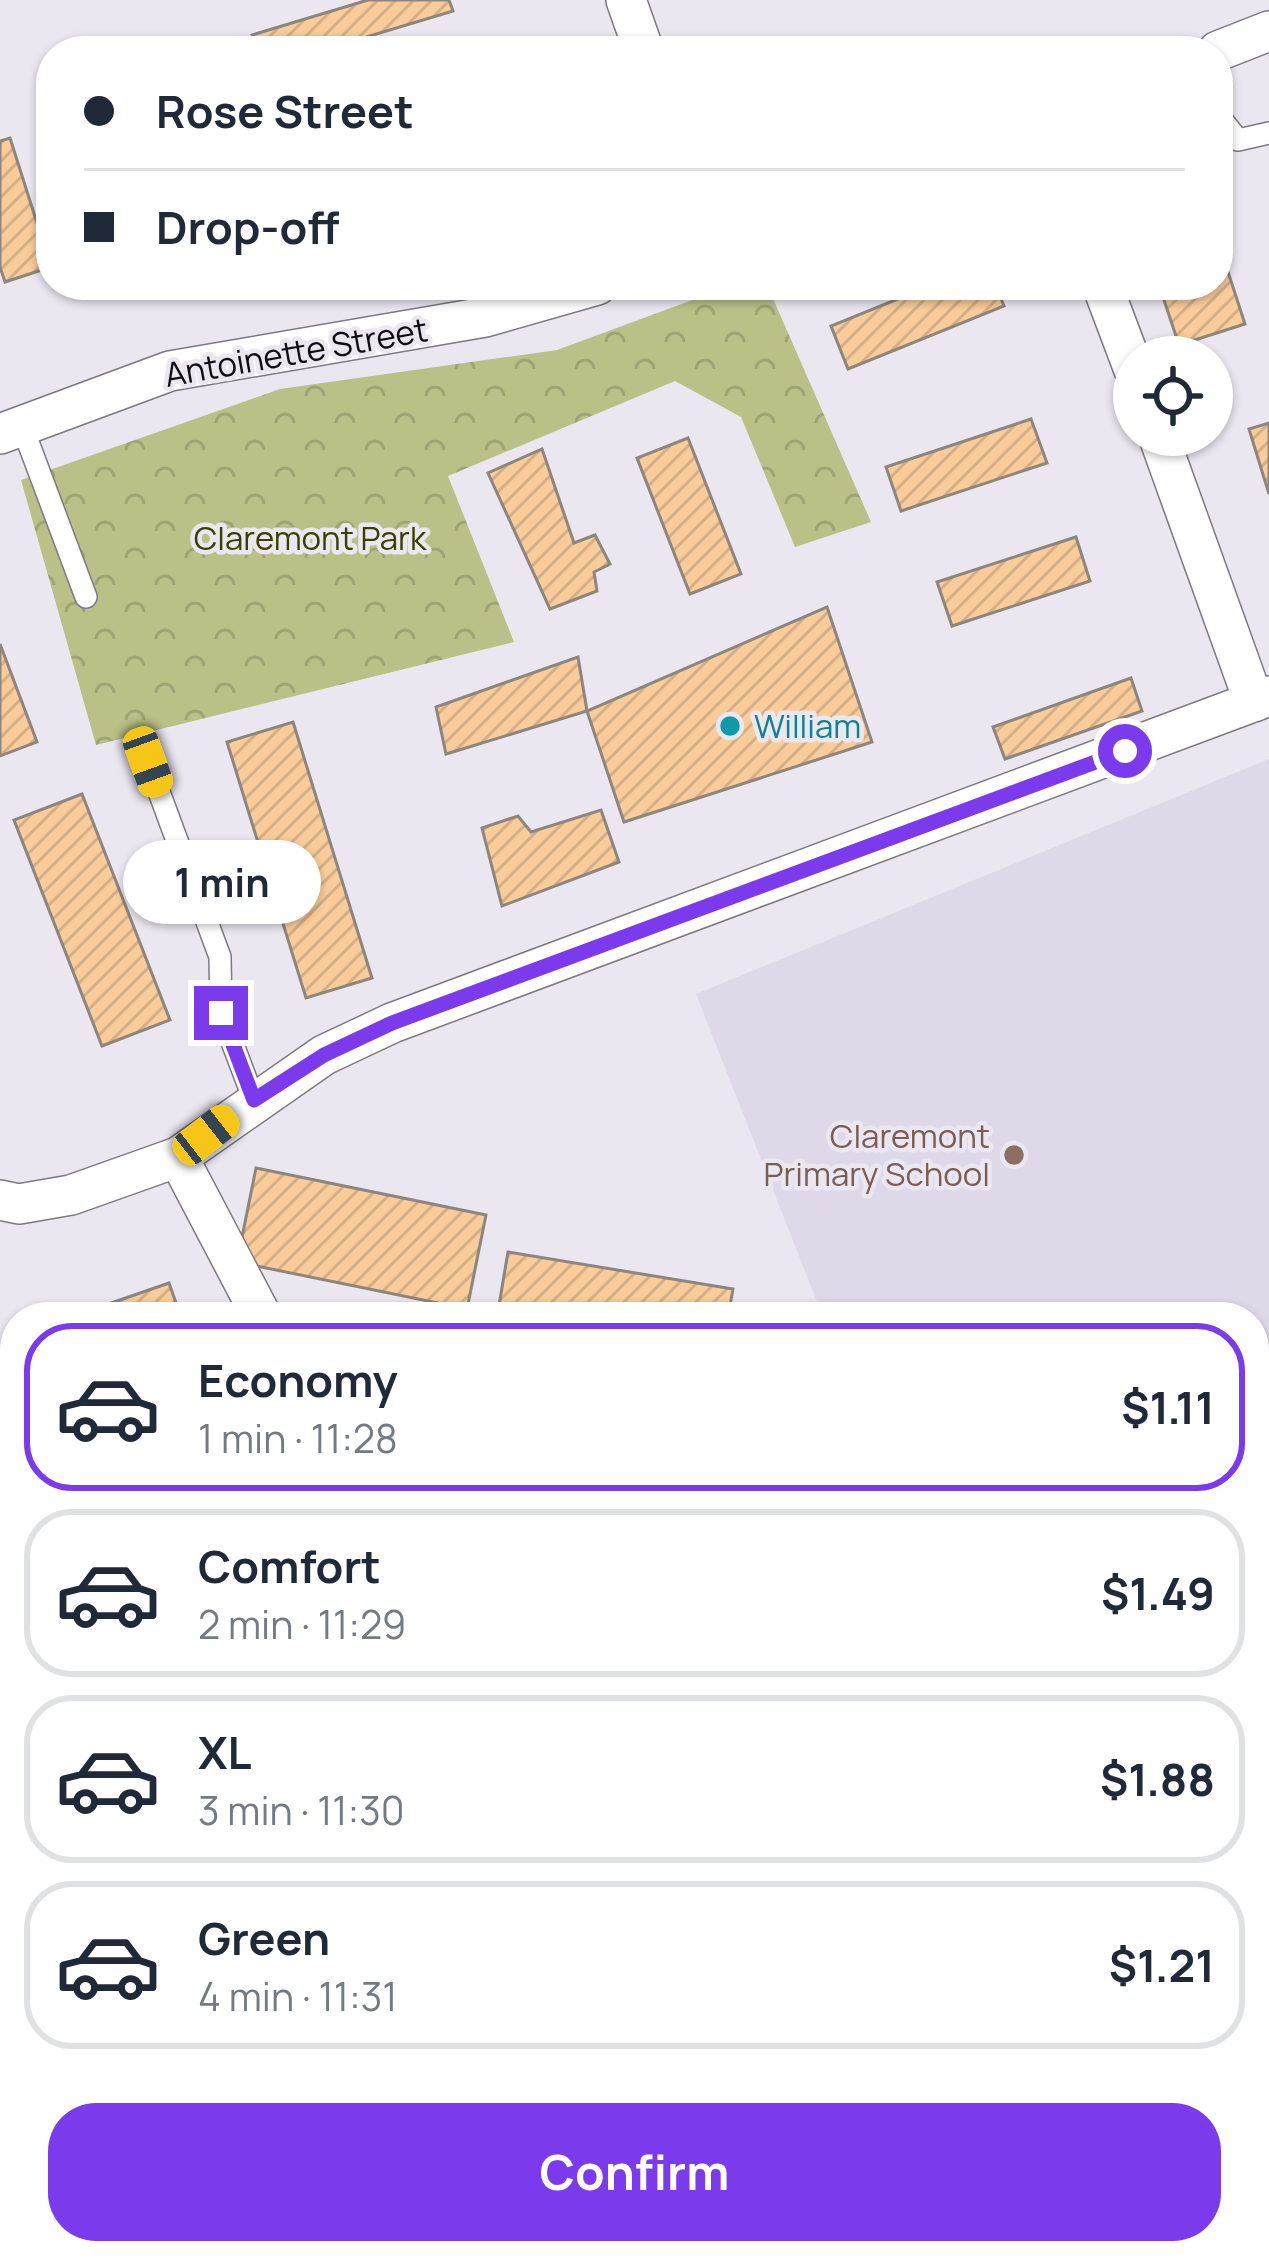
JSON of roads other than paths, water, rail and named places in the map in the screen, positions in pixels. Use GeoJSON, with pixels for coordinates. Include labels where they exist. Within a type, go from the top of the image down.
{"type":"FeatureCollection","features":[{"type":"Feature","properties":{"kind":"street"},"geometry":{"type":"LineString","coordinates":[[626,0],[639,36]]}},
{"type":"Feature","properties":{"kind":"street"},"geometry":{"type":"LineString","coordinates":[[1262,0],[1269,17]]}},
{"type":"Feature","properties":{"kind":"street"},"geometry":{"type":"LineString","coordinates":[[1233,45],[1269,31]]}},
{"type":"Feature","properties":{"kind":"street","name":"Antoinette Street"},"geometry":{"type":"LineString","coordinates":[[11,430],[170,371],[485,317],[544,300]]}},
{"type":"Feature","properties":{"kind":"street"},"geometry":{"type":"LineString","coordinates":[[1108,300],[1121,336]]}},
{"type":"Feature","properties":{"kind":"street"},"geometry":{"type":"LineString","coordinates":[[0,1200],[19,1204],[71,1195],[178,1157],[324,1055],[392,1023],[1262,699],[1166,456]]}},
{"type":"Feature","properties":{"kind":"street"},"geometry":{"type":"LineString","coordinates":[[178,1157],[254,1302]]}},
{"type":"Feature","properties":{"kind":"lane"},"geometry":{"type":"LineString","coordinates":[[1233,134],[1238,140],[1269,133]]}},
{"type":"Feature","properties":{"kind":"lane"},"geometry":{"type":"LineString","coordinates":[[11,430],[86,597]]}},
{"type":"Feature","properties":{"kind":"lane"},"geometry":{"type":"LineString","coordinates":[[148,762],[220,957],[221,1013],[254,1100]]}},
{"type":"Feature","properties":{"kind":"place","name":"William"},"geometry":{"type":"Point","coordinates":[730,726]}},
{"type":"Feature","properties":{"kind":"place","name":"Claremont Primary School"},"geometry":{"type":"Point","coordinates":[1014,1155]}},
{"type":"Feature","properties":{"kind":"park label","name":"Claremont Park"},"geometry":{"type":"Point","coordinates":[310,538]}}]}
